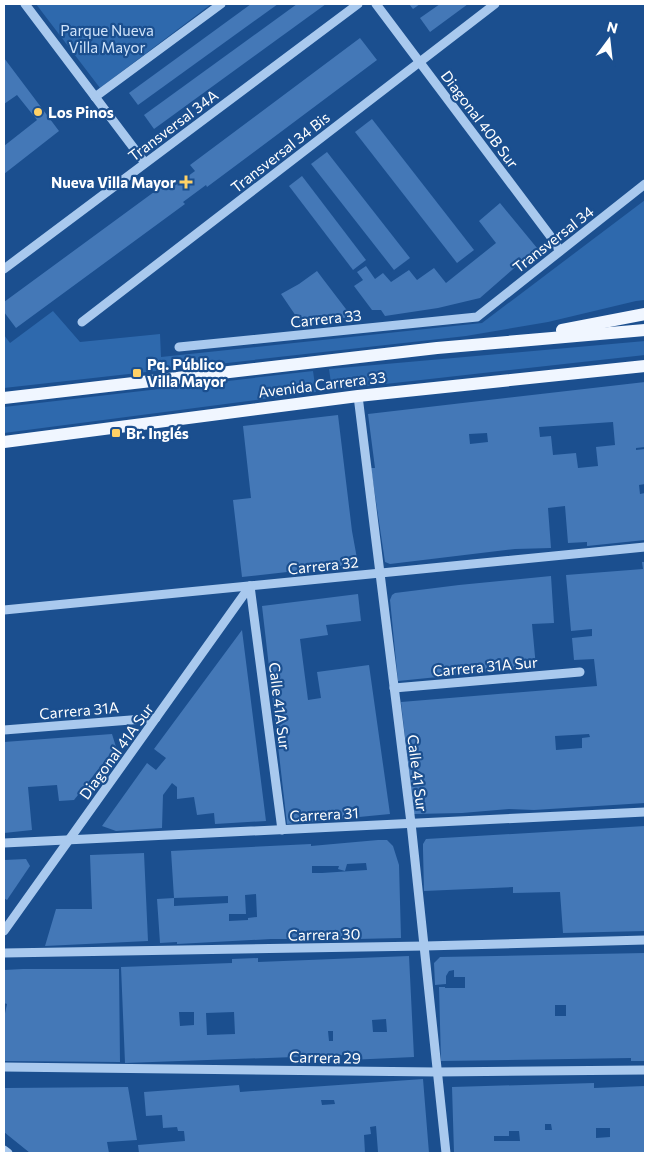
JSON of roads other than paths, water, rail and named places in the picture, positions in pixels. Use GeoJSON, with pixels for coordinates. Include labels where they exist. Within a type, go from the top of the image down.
{"type":"FeatureCollection","features":[{"type":"Feature","properties":{"kind":"main road"},"geometry":{"type":"LineString","coordinates":[[518,340],[645,314]]}},
{"type":"Feature","properties":{"kind":"main road","name":"Avenida Carrera 33"},"geometry":{"type":"LineString","coordinates":[[4,398],[304,362],[518,340],[645,330]]}},
{"type":"Feature","properties":{"kind":"main road","name":"Avenida Carrera 33"},"geometry":{"type":"LineString","coordinates":[[4,442],[358,396],[645,366]]}},
{"type":"Feature","properties":{"kind":"street"},"geometry":{"type":"LineString","coordinates":[[25,4],[145,163]]}},
{"type":"Feature","properties":{"kind":"street"},"geometry":{"type":"LineString","coordinates":[[95,97],[221,4]]}},
{"type":"Feature","properties":{"kind":"street","name":"Transversal 34A"},"geometry":{"type":"LineString","coordinates":[[4,269],[358,4]]}},
{"type":"Feature","properties":{"kind":"street","name":"Diagonal 40B Sur"},"geometry":{"type":"LineString","coordinates":[[376,4],[560,251]]}},
{"type":"Feature","properties":{"kind":"street","name":"Transversal 34 Bis"},"geometry":{"type":"LineString","coordinates":[[82,322],[495,4]]}},
{"type":"Feature","properties":{"kind":"street","name":"Transversal 34"},"geometry":{"type":"LineString","coordinates":[[477,317],[645,184]]}},
{"type":"Feature","properties":{"kind":"street","name":"Carrera 33"},"geometry":{"type":"LineString","coordinates":[[179,348],[477,317]]}},
{"type":"Feature","properties":{"kind":"street","name":"Calle 41 Sur"},"geometry":{"type":"LineString","coordinates":[[358,396],[425,946],[446,1153]]}},
{"type":"Feature","properties":{"kind":"street","name":"Carrera 32"},"geometry":{"type":"LineString","coordinates":[[4,610],[645,547]]}},
{"type":"Feature","properties":{"kind":"street","name":"Diagonal 41A Sur"},"geometry":{"type":"LineString","coordinates":[[4,932],[250,586]]}},
{"type":"Feature","properties":{"kind":"street","name":"Calle 41A Sur"},"geometry":{"type":"LineString","coordinates":[[250,586],[282,830]]}},
{"type":"Feature","properties":{"kind":"street","name":"Carrera 31A Sur"},"geometry":{"type":"LineString","coordinates":[[394,688],[580,672]]}},
{"type":"Feature","properties":{"kind":"street","name":"Carrera 31A"},"geometry":{"type":"LineString","coordinates":[[4,730],[156,718]]}},
{"type":"Feature","properties":{"kind":"street","name":"Carrera 31"},"geometry":{"type":"LineString","coordinates":[[4,843],[645,812]]}},
{"type":"Feature","properties":{"kind":"street","name":"Carrera 30"},"geometry":{"type":"LineString","coordinates":[[4,953],[425,946],[645,940]]}},
{"type":"Feature","properties":{"kind":"street","name":"Carrera 29"},"geometry":{"type":"LineString","coordinates":[[4,1067],[438,1072],[645,1070]]}},
{"type":"Feature","properties":{"kind":"street"},"geometry":{"type":"LineString","coordinates":[[4,1150],[8,1153]]}},
{"type":"Feature","properties":{"kind":"place","name":"Los Pinos"},"geometry":{"type":"Point","coordinates":[38,112]}},
{"type":"Feature","properties":{"kind":"place","name":"Nueva Villa Mayor"},"geometry":{"type":"Point","coordinates":[186,182]}},
{"type":"Feature","properties":{"kind":"place","name":"Pq. Público Villa Mayor"},"geometry":{"type":"Point","coordinates":[137,373]}},
{"type":"Feature","properties":{"kind":"place","name":"Br. Inglés"},"geometry":{"type":"Point","coordinates":[116,433]}},
{"type":"Feature","properties":{"kind":"park label","name":"Parque Nueva Villa Mayor"},"geometry":{"type":"Point","coordinates":[107,38]}}]}
